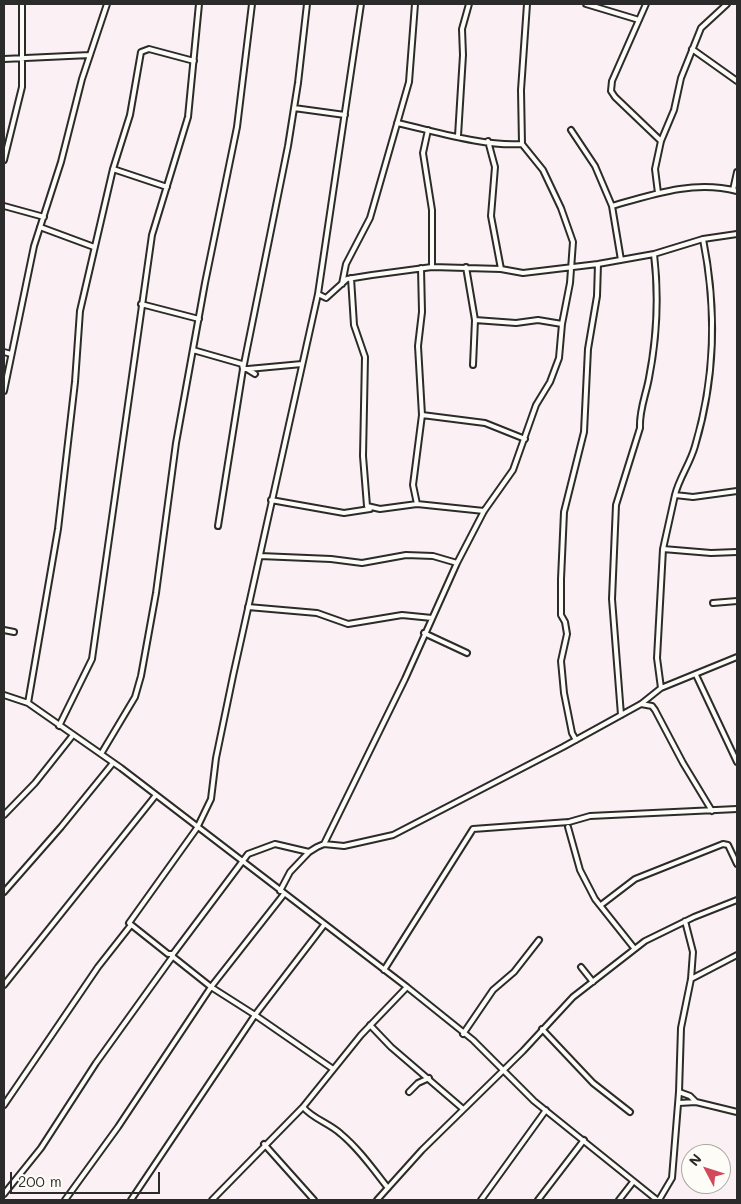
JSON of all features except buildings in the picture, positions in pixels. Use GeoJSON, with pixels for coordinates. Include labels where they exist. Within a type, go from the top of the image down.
{"type":"FeatureCollection","features":[{"type":"Feature","properties":{"kind":"street"},"geometry":{"type":"LineString","coordinates":[[4,160],[21,94],[23,76],[22,4]]}},
{"type":"Feature","properties":{"kind":"street"},"geometry":{"type":"LineString","coordinates":[[4,391],[34,246],[61,162],[90,55],[107,4]]}},
{"type":"Feature","properties":{"kind":"street"},"geometry":{"type":"LineString","coordinates":[[60,726],[92,659],[122,459],[141,304],[152,235],[186,126],[199,4]]}},
{"type":"Feature","properties":{"kind":"street"},"geometry":{"type":"LineString","coordinates":[[101,754],[135,696],[142,676],[156,593],[176,443],[236,126],[252,4]]}},
{"type":"Feature","properties":{"kind":"street"},"geometry":{"type":"LineString","coordinates":[[218,526],[243,369],[294,108],[307,4]]}},
{"type":"Feature","properties":{"kind":"street"},"geometry":{"type":"LineString","coordinates":[[333,1069],[211,986],[131,925],[129,921],[197,828],[211,799],[220,737],[318,294],[361,4]]}},
{"type":"Feature","properties":{"kind":"street"},"geometry":{"type":"LineString","coordinates":[[342,284],[346,264],[370,218],[409,82],[415,4]]}},
{"type":"Feature","properties":{"kind":"street"},"geometry":{"type":"LineString","coordinates":[[458,136],[463,55],[462,29],[469,4]]}},
{"type":"Feature","properties":{"kind":"street"},"geometry":{"type":"LineString","coordinates":[[324,844],[405,679],[457,563],[484,511],[513,470],[536,405],[550,382],[560,358],[562,324],[572,266],[573,242],[561,208],[543,170],[522,144],[521,90],[527,4]]}},
{"type":"Feature","properties":{"kind":"street"},"geometry":{"type":"LineString","coordinates":[[586,4],[638,20]]}},
{"type":"Feature","properties":{"kind":"street"},"geometry":{"type":"LineString","coordinates":[[646,4],[612,81],[612,91],[615,97],[661,141]]}},
{"type":"Feature","properties":{"kind":"street"},"geometry":{"type":"LineString","coordinates":[[658,193],[655,170],[661,141],[674,110],[678,85],[704,23],[727,4]]}},
{"type":"Feature","properties":{"kind":"street"},"geometry":{"type":"LineString","coordinates":[[28,703],[58,529],[75,382],[80,311],[113,169],[130,115],[141,52],[149,49],[194,61]]}},
{"type":"Feature","properties":{"kind":"street"},"geometry":{"type":"LineString","coordinates":[[692,49],[737,81]]}},
{"type":"Feature","properties":{"kind":"street"},"geometry":{"type":"LineString","coordinates":[[4,59],[90,55]]}},
{"type":"Feature","properties":{"kind":"street"},"geometry":{"type":"LineString","coordinates":[[294,108],[345,115]]}},
{"type":"Feature","properties":{"kind":"street"},"geometry":{"type":"LineString","coordinates":[[397,123],[458,136],[522,144]]}},
{"type":"Feature","properties":{"kind":"street"},"geometry":{"type":"LineString","coordinates":[[428,130],[423,153],[432,210],[432,267]]}},
{"type":"Feature","properties":{"kind":"street"},"geometry":{"type":"LineString","coordinates":[[571,130],[595,166],[612,206],[620,260]]}},
{"type":"Feature","properties":{"kind":"street"},"geometry":{"type":"LineString","coordinates":[[488,141],[495,167],[491,216],[502,269]]}},
{"type":"Feature","properties":{"kind":"street"},"geometry":{"type":"LineString","coordinates":[[113,169],[167,187]]}},
{"type":"Feature","properties":{"kind":"street"},"geometry":{"type":"LineString","coordinates":[[612,206],[658,193],[694,186],[735,191],[737,172]]}},
{"type":"Feature","properties":{"kind":"street"},"geometry":{"type":"LineString","coordinates":[[4,206],[44,217]]}},
{"type":"Feature","properties":{"kind":"street"},"geometry":{"type":"LineString","coordinates":[[40,227],[94,246]]}},
{"type":"Feature","properties":{"kind":"street"},"geometry":{"type":"LineString","coordinates":[[318,294],[326,298],[351,278],[432,267],[502,269],[523,273],[598,264],[654,254],[703,239],[737,234]]}},
{"type":"Feature","properties":{"kind":"street"},"geometry":{"type":"LineString","coordinates":[[661,688],[657,658],[663,548],[677,485],[688,468],[696,446],[710,383],[712,357],[710,279],[703,239]]}},
{"type":"Feature","properties":{"kind":"street"},"geometry":{"type":"LineString","coordinates":[[620,714],[612,599],[616,505],[640,428],[639,414],[649,380],[655,343],[658,286],[654,254]]}},
{"type":"Feature","properties":{"kind":"street"},"geometry":{"type":"LineString","coordinates":[[576,740],[572,733],[560,661],[566,634],[565,622],[561,615],[564,512],[584,432],[588,349],[597,296],[598,264]]}},
{"type":"Feature","properties":{"kind":"street"},"geometry":{"type":"LineString","coordinates":[[466,267],[475,320],[473,365]]}},
{"type":"Feature","properties":{"kind":"street"},"geometry":{"type":"LineString","coordinates":[[417,504],[413,485],[422,415],[418,346],[422,312],[421,268]]}},
{"type":"Feature","properties":{"kind":"street"},"geometry":{"type":"LineString","coordinates":[[351,278],[354,325],[365,357],[363,456],[366,502],[370,508]]}},
{"type":"Feature","properties":{"kind":"street"},"geometry":{"type":"LineString","coordinates":[[141,304],[199,319]]}},
{"type":"Feature","properties":{"kind":"street"},"geometry":{"type":"LineString","coordinates":[[475,320],[516,323],[538,320],[562,324]]}},
{"type":"Feature","properties":{"kind":"street"},"geometry":{"type":"LineString","coordinates":[[193,350],[242,364],[243,369]]}},
{"type":"Feature","properties":{"kind":"street"},"geometry":{"type":"LineString","coordinates":[[4,352],[12,354]]}},
{"type":"Feature","properties":{"kind":"street"},"geometry":{"type":"LineString","coordinates":[[243,369],[302,364]]}},
{"type":"Feature","properties":{"kind":"street"},"geometry":{"type":"LineString","coordinates":[[243,369],[247,369],[254,374]]}},
{"type":"Feature","properties":{"kind":"street"},"geometry":{"type":"LineString","coordinates":[[422,415],[484,423],[525,439]]}},
{"type":"Feature","properties":{"kind":"street"},"geometry":{"type":"LineString","coordinates":[[675,495],[693,497],[737,491]]}},
{"type":"Feature","properties":{"kind":"street"},"geometry":{"type":"LineString","coordinates":[[271,500],[344,513],[370,508],[417,504],[484,511]]}},
{"type":"Feature","properties":{"kind":"street"},"geometry":{"type":"LineString","coordinates":[[663,548],[712,553],[737,552]]}},
{"type":"Feature","properties":{"kind":"street"},"geometry":{"type":"LineString","coordinates":[[260,556],[331,559],[362,563],[406,555],[433,556],[457,563]]}},
{"type":"Feature","properties":{"kind":"street"},"geometry":{"type":"LineString","coordinates":[[713,603],[737,601]]}},
{"type":"Feature","properties":{"kind":"street"},"geometry":{"type":"LineString","coordinates":[[248,608],[317,613],[348,624],[402,615],[432,618]]}},
{"type":"Feature","properties":{"kind":"street"},"geometry":{"type":"LineString","coordinates":[[4,630],[14,632]]}},
{"type":"Feature","properties":{"kind":"street"},"geometry":{"type":"LineString","coordinates":[[424,633],[467,654]]}},
{"type":"Feature","properties":{"kind":"street"},"geometry":{"type":"LineString","coordinates":[[65,1200],[118,1127],[211,986],[282,892],[290,872],[309,852],[324,844],[344,846],[393,835],[576,740],[641,704],[661,688],[737,657]]}},
{"type":"Feature","properties":{"kind":"street"},"geometry":{"type":"LineString","coordinates":[[696,675],[737,762]]}},
{"type":"Feature","properties":{"kind":"street"},"geometry":{"type":"LineString","coordinates":[[4,695],[28,703],[101,754],[407,987],[472,1040],[546,1110],[633,1182],[658,1200],[672,1178],[679,1103],[681,1028],[691,979],[692,952],[685,921]]}},
{"type":"Feature","properties":{"kind":"street"},"geometry":{"type":"LineString","coordinates":[[641,704],[652,706],[656,710],[683,763],[712,811]]}},
{"type":"Feature","properties":{"kind":"street"},"geometry":{"type":"LineString","coordinates":[[4,815],[35,783],[73,735]]}},
{"type":"Feature","properties":{"kind":"street"},"geometry":{"type":"LineString","coordinates":[[4,892],[61,827],[113,763]]}},
{"type":"Feature","properties":{"kind":"street"},"geometry":{"type":"LineString","coordinates":[[4,985],[156,796]]}},
{"type":"Feature","properties":{"kind":"street"},"geometry":{"type":"LineString","coordinates":[[384,970],[473,829],[569,822],[590,816],[737,809]]}},
{"type":"Feature","properties":{"kind":"street"},"geometry":{"type":"LineString","coordinates":[[568,827],[580,870],[601,905],[634,948]]}},
{"type":"Feature","properties":{"kind":"street"},"geometry":{"type":"LineString","coordinates":[[4,1194],[41,1148],[96,1063],[241,861],[248,854],[275,844],[309,852]]}},
{"type":"Feature","properties":{"kind":"street"},"geometry":{"type":"LineString","coordinates":[[601,905],[635,879],[723,844],[728,845],[737,864]]}},
{"type":"Feature","properties":{"kind":"street"},"geometry":{"type":"LineString","coordinates":[[377,1200],[462,1108],[523,1051],[562,1007],[634,948],[685,921],[737,900]]}},
{"type":"Feature","properties":{"kind":"street"},"geometry":{"type":"LineString","coordinates":[[4,1105],[98,967],[131,925]]}},
{"type":"Feature","properties":{"kind":"street"},"geometry":{"type":"LineString","coordinates":[[131,1200],[255,1015],[324,925]]}},
{"type":"Feature","properties":{"kind":"street"},"geometry":{"type":"LineString","coordinates":[[463,1034],[493,990],[514,972],[539,940]]}},
{"type":"Feature","properties":{"kind":"street"},"geometry":{"type":"LineString","coordinates":[[691,979],[737,955]]}},
{"type":"Feature","properties":{"kind":"street"},"geometry":{"type":"LineString","coordinates":[[581,968],[593,982]]}},
{"type":"Feature","properties":{"kind":"street"},"geometry":{"type":"LineString","coordinates":[[212,1200],[264,1144],[302,1107],[370,1025],[407,987]]}},
{"type":"Feature","properties":{"kind":"street"},"geometry":{"type":"LineString","coordinates":[[370,1025],[391,1047],[462,1108]]}},
{"type":"Feature","properties":{"kind":"street"},"geometry":{"type":"LineString","coordinates":[[542,1029],[593,1083],[630,1112]]}},
{"type":"Feature","properties":{"kind":"street"},"geometry":{"type":"LineString","coordinates":[[409,1092],[418,1083],[429,1078]]}},
{"type":"Feature","properties":{"kind":"street"},"geometry":{"type":"LineString","coordinates":[[679,1092],[690,1096],[696,1102]]}},
{"type":"Feature","properties":{"kind":"street"},"geometry":{"type":"LineString","coordinates":[[679,1103],[696,1102],[737,1112]]}},
{"type":"Feature","properties":{"kind":"street"},"geometry":{"type":"LineString","coordinates":[[302,1107],[308,1113],[341,1134],[366,1159],[388,1188]]}},
{"type":"Feature","properties":{"kind":"street"},"geometry":{"type":"LineString","coordinates":[[480,1200],[546,1110]]}},
{"type":"Feature","properties":{"kind":"street"},"geometry":{"type":"LineString","coordinates":[[538,1200],[584,1140]]}},
{"type":"Feature","properties":{"kind":"street"},"geometry":{"type":"LineString","coordinates":[[264,1144],[314,1200]]}},
{"type":"Feature","properties":{"kind":"street"},"geometry":{"type":"LineString","coordinates":[[619,1200],[633,1182]]}}]}
